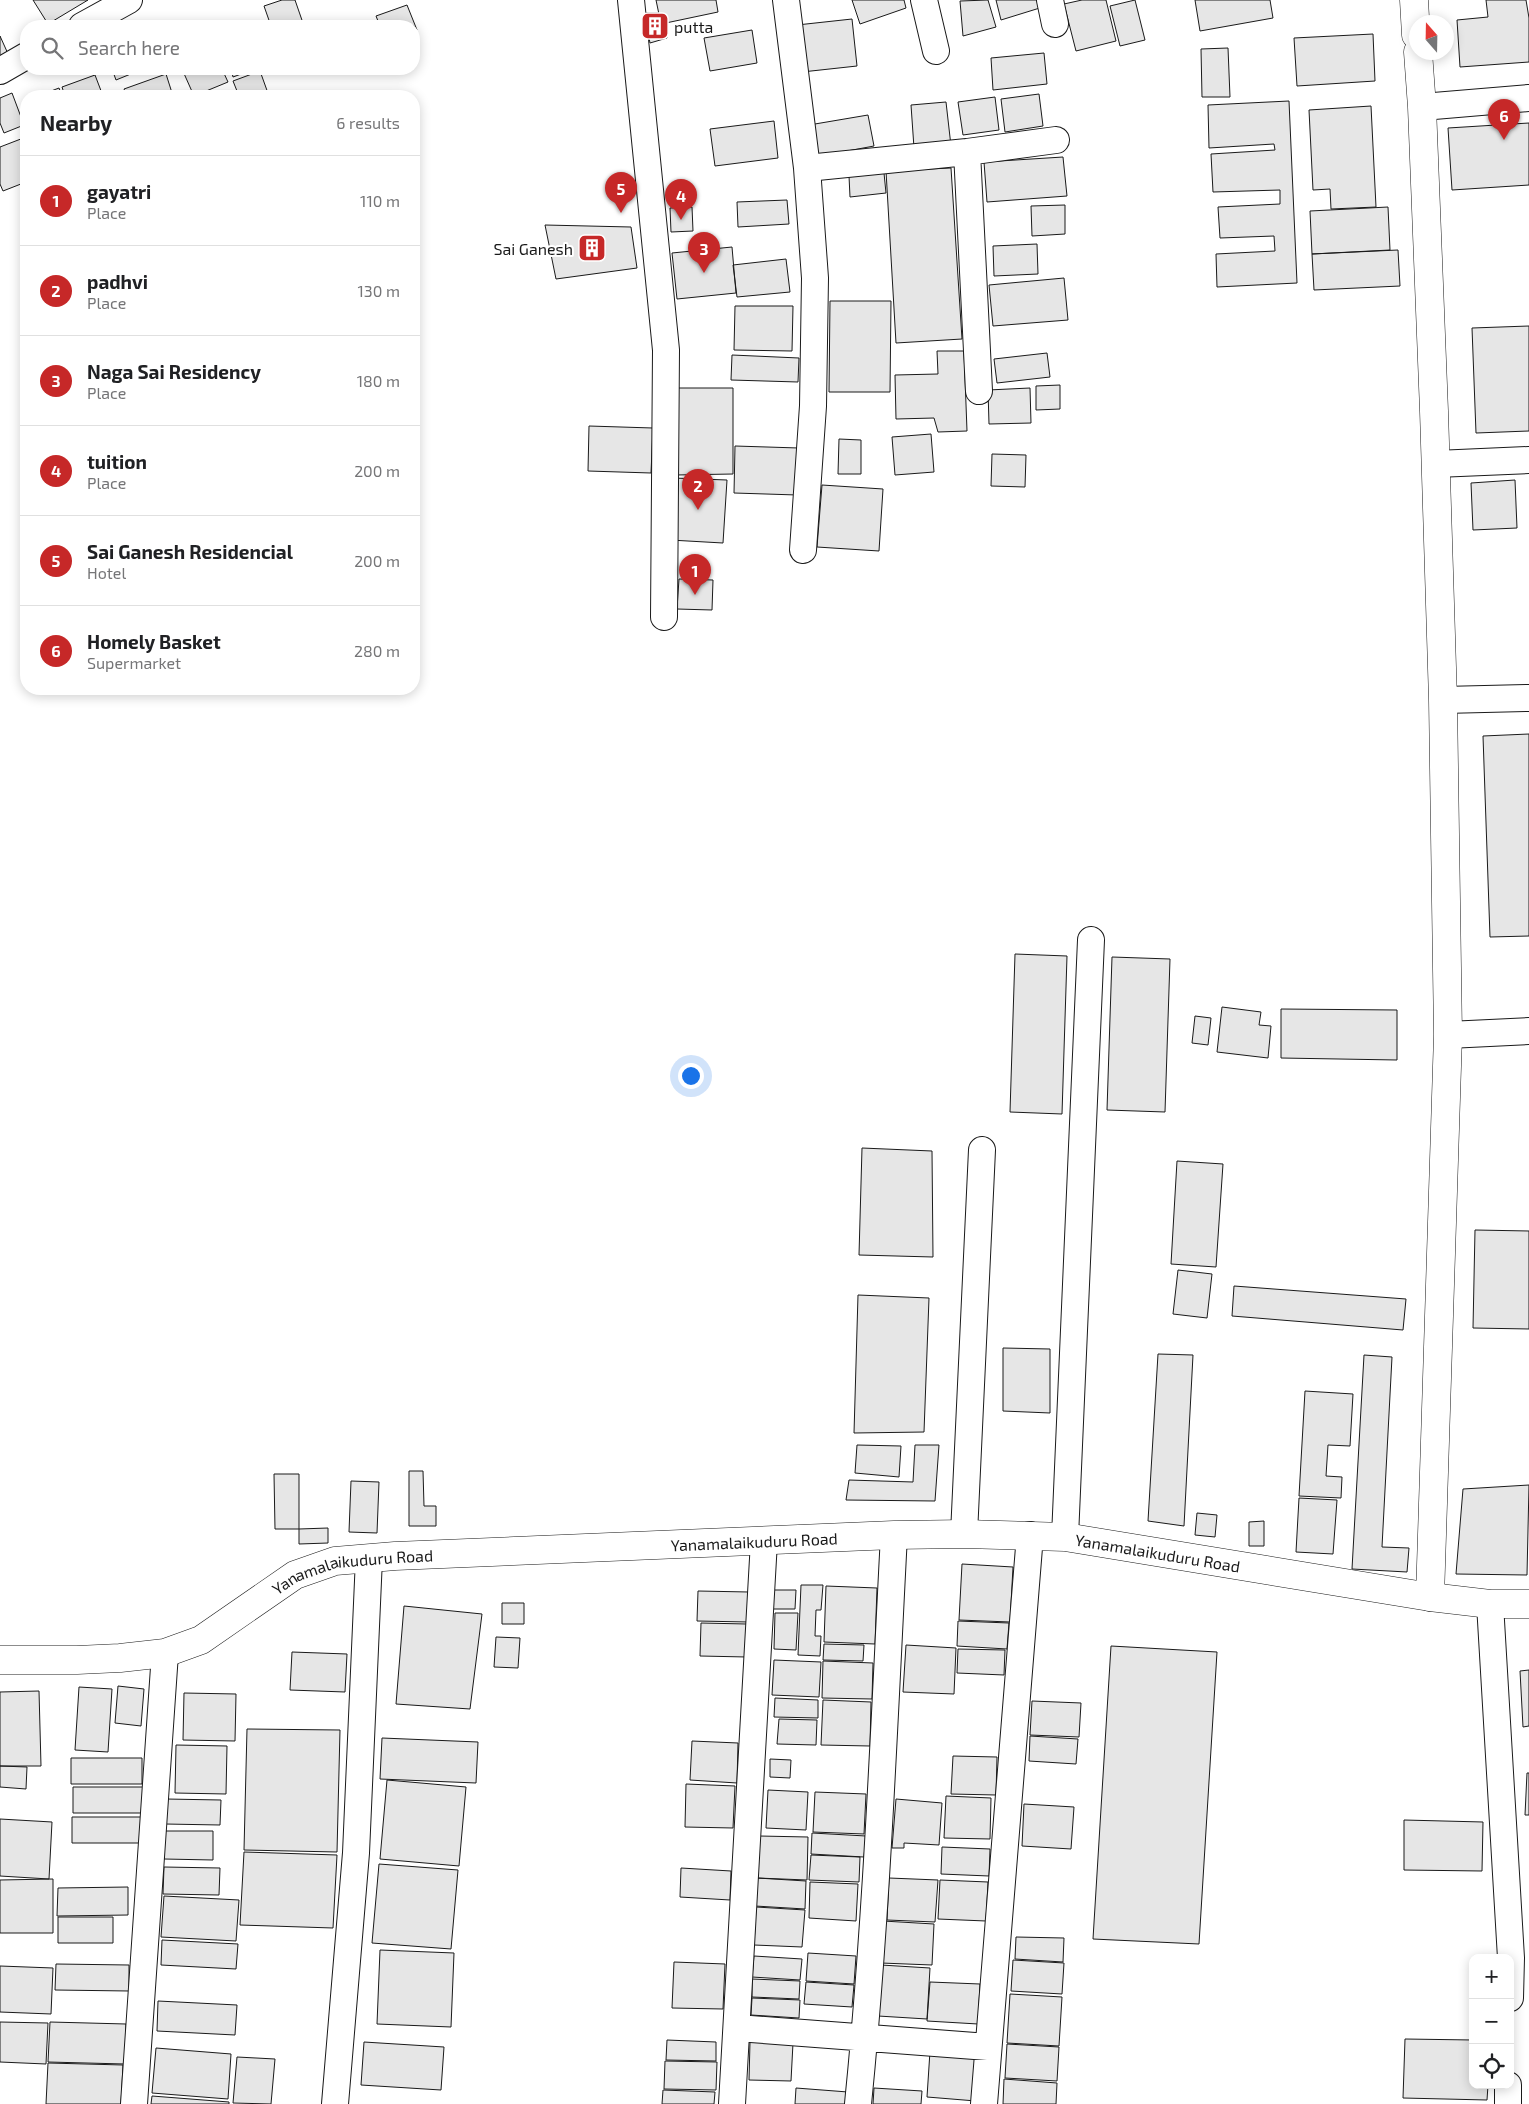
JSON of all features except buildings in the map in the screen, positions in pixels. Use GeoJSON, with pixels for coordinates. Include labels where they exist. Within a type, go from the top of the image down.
{"type":"FeatureCollection","features":[{"type":"Feature","properties":{"kind":"street"},"geometry":{"type":"LineString","coordinates":[[93,20],[129,0]]}},
{"type":"Feature","properties":{"kind":"street"},"geometry":{"type":"LineString","coordinates":[[631,0],[666,350],[664,617]]}},
{"type":"Feature","properties":{"kind":"street"},"geometry":{"type":"LineString","coordinates":[[786,0],[806,168],[815,278],[813,406],[803,550]]}},
{"type":"Feature","properties":{"kind":"street"},"geometry":{"type":"LineString","coordinates":[[924,0],[936,52]]}},
{"type":"Feature","properties":{"kind":"street"},"geometry":{"type":"LineString","coordinates":[[1414,0],[1415,15]]}},
{"type":"Feature","properties":{"kind":"street"},"geometry":{"type":"LineString","coordinates":[[0,71],[20,59]]}},
{"type":"Feature","properties":{"kind":"street"},"geometry":{"type":"LineString","coordinates":[[1419,60],[1436,464],[1443,700],[1448,1035],[1430,1597]]}},
{"type":"Feature","properties":{"kind":"street"},"geometry":{"type":"LineString","coordinates":[[1422,107],[1529,98]]}},
{"type":"Feature","properties":{"kind":"street"},"geometry":{"type":"LineString","coordinates":[[806,168],[966,152],[1056,140]]}},
{"type":"Feature","properties":{"kind":"street"},"geometry":{"type":"LineString","coordinates":[[966,152],[979,391]]}},
{"type":"Feature","properties":{"kind":"street"},"geometry":{"type":"LineString","coordinates":[[1436,464],[1529,460]]}},
{"type":"Feature","properties":{"kind":"street"},"geometry":{"type":"LineString","coordinates":[[1443,700],[1529,698]]}},
{"type":"Feature","properties":{"kind":"street"},"geometry":{"type":"LineString","coordinates":[[1065,1537],[1091,940]]}},
{"type":"Feature","properties":{"kind":"street"},"geometry":{"type":"LineString","coordinates":[[1448,1035],[1529,1032]]}},
{"type":"Feature","properties":{"kind":"street"},"geometry":{"type":"LineString","coordinates":[[964,1534],[982,1150]]}},
{"type":"Feature","properties":{"kind":"street","name":"Yanamalaikuduru Road"},"geometry":{"type":"LineString","coordinates":[[0,1660],[77,1660],[165,1653],[201,1640],[295,1575],[335,1561],[894,1535],[964,1534],[1065,1537],[1430,1597],[1490,1604],[1529,1604]]}},
{"type":"Feature","properties":{"kind":"street"},"geometry":{"type":"LineString","coordinates":[[858,2104],[880,1808],[894,1535]]}},
{"type":"Feature","properties":{"kind":"street"},"geometry":{"type":"LineString","coordinates":[[984,2104],[1030,1535]]}},
{"type":"Feature","properties":{"kind":"street"},"geometry":{"type":"LineString","coordinates":[[732,2104],[764,1541]]}},
{"type":"Feature","properties":{"kind":"street"},"geometry":{"type":"LineString","coordinates":[[335,2104],[356,1853],[369,1558]]}},
{"type":"Feature","properties":{"kind":"street"},"geometry":{"type":"LineString","coordinates":[[1490,1604],[1510,1954]]}},
{"type":"Feature","properties":{"kind":"street"},"geometry":{"type":"LineString","coordinates":[[134,2104],[165,1653]]}},
{"type":"Feature","properties":{"kind":"street"},"geometry":{"type":"LineString","coordinates":[[737,2028],[988,2047]]}},
{"type":"Feature","properties":{"kind":"street"},"geometry":{"type":"LineString","coordinates":[[1508,2089],[1508,2104]]}},
{"type":"Feature","properties":{"kind":"place","name":"putta"},"geometry":{"type":"Point","coordinates":[655,26]}},
{"type":"Feature","properties":{"kind":"place","name":"Homely Basket"},"geometry":{"type":"Point","coordinates":[1504,140]}},
{"type":"Feature","properties":{"kind":"place","name":"Sai Ganesh Residencial"},"geometry":{"type":"Point","coordinates":[621,213]}},
{"type":"Feature","properties":{"kind":"place","name":"tuition"},"geometry":{"type":"Point","coordinates":[681,220]}},
{"type":"Feature","properties":{"kind":"place","name":"Sai Ganesh"},"geometry":{"type":"Point","coordinates":[592,248]}},
{"type":"Feature","properties":{"kind":"place","name":"Naga Sai Residency"},"geometry":{"type":"Point","coordinates":[704,273]}},
{"type":"Feature","properties":{"kind":"place","name":"padhvi"},"geometry":{"type":"Point","coordinates":[698,510]}},
{"type":"Feature","properties":{"kind":"place","name":"gayatri"},"geometry":{"type":"Point","coordinates":[695,595]}}]}
